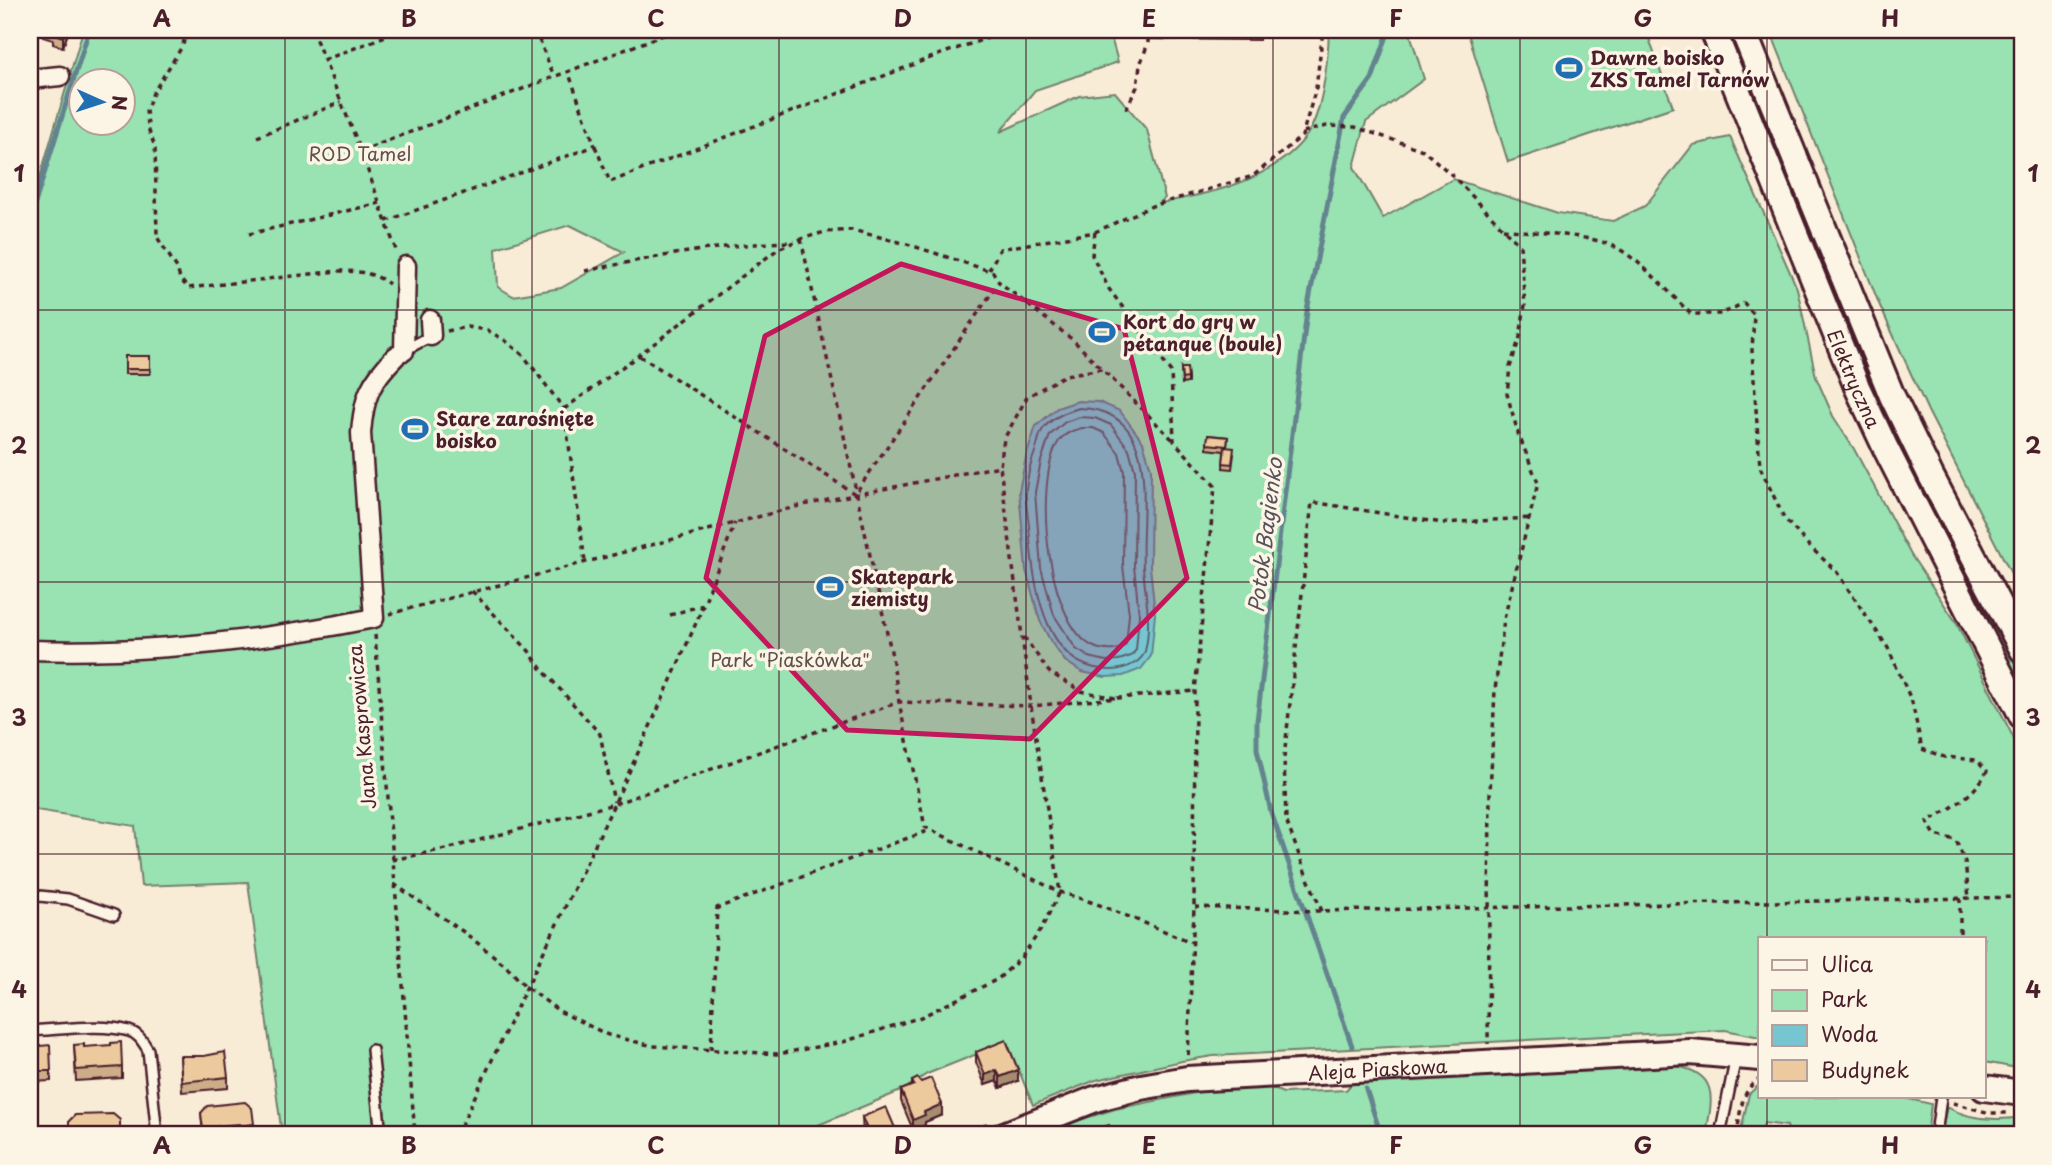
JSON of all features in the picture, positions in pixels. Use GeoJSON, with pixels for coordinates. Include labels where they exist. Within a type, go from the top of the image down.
{"type":"FeatureCollection","features":[{"type":"Feature","properties":{"kind":"main road","name":"Elektryczna"},"geometry":{"type":"LineString","coordinates":[[1713,30],[1857,387],[2022,716]]}},
{"type":"Feature","properties":{"kind":"main road","name":"Elektryczna"},"geometry":{"type":"LineString","coordinates":[[1743,30],[1892,396],[2022,649]]}},
{"type":"Feature","properties":{"kind":"main road","name":"Aleja Piaskowa"},"geometry":{"type":"LineString","coordinates":[[1004,1135],[1094,1099],[1187,1079],[1690,1052],[1748,1056]]}},
{"type":"Feature","properties":{"kind":"main road"},"geometry":{"type":"LineString","coordinates":[[1986,1088],[2022,1093]]}},
{"type":"Feature","properties":{"kind":"street"},"geometry":{"type":"LineString","coordinates":[[30,79],[60,76]]}},
{"type":"Feature","properties":{"kind":"street"},"geometry":{"type":"LineString","coordinates":[[374,618],[361,433],[368,389],[382,370],[400,354],[403,263]]}},
{"type":"Feature","properties":{"kind":"street","name":"Jana Kasprowicza"},"geometry":{"type":"LineString","coordinates":[[30,650],[179,647],[335,626],[374,618]]}},
{"type":"Feature","properties":{"kind":"lane"},"geometry":{"type":"LineString","coordinates":[[400,354],[431,328]]}},
{"type":"Feature","properties":{"kind":"lane"},"geometry":{"type":"LineString","coordinates":[[30,895],[68,898],[114,915]]}},
{"type":"Feature","properties":{"kind":"lane"},"geometry":{"type":"LineString","coordinates":[[30,1031],[103,1028],[131,1031],[141,1039],[148,1050],[158,1135]]}},
{"type":"Feature","properties":{"kind":"lane"},"geometry":{"type":"LineString","coordinates":[[372,1050],[381,1135]]}},
{"type":"Feature","properties":{"kind":"lane"},"geometry":{"type":"LineString","coordinates":[[1720,1135],[1748,1056]]}},
{"type":"Feature","properties":{"kind":"lane"},"geometry":{"type":"LineString","coordinates":[[1936,1135],[1941,1098]]}},
{"type":"Feature","properties":{"kind":"path"},"geometry":{"type":"LineString","coordinates":[[186,30],[183,45],[153,93],[146,111],[155,147],[157,237],[177,268],[180,279],[188,288],[358,271],[375,275],[393,288]]}},
{"type":"Feature","properties":{"kind":"path"},"geometry":{"type":"LineString","coordinates":[[312,30],[403,263]]}},
{"type":"Feature","properties":{"kind":"path"},"geometry":{"type":"LineString","coordinates":[[324,60],[401,30]]}},
{"type":"Feature","properties":{"kind":"path"},"geometry":{"type":"LineString","coordinates":[[536,30],[554,76]]}},
{"type":"Feature","properties":{"kind":"path"},"geometry":{"type":"LineString","coordinates":[[361,152],[676,30]]}},
{"type":"Feature","properties":{"kind":"path"},"geometry":{"type":"LineString","coordinates":[[568,71],[610,182],[1011,30]]}},
{"type":"Feature","properties":{"kind":"path"},"geometry":{"type":"LineString","coordinates":[[1126,108],[1137,88],[1140,65],[1148,43],[1148,30]]}},
{"type":"Feature","properties":{"kind":"path"},"geometry":{"type":"LineString","coordinates":[[989,271],[1000,249],[1095,232],[1152,206],[1253,176],[1302,136],[1316,89],[1323,30]]}},
{"type":"Feature","properties":{"kind":"path"},"geometry":{"type":"LineString","coordinates":[[257,136],[341,103]]}},
{"type":"Feature","properties":{"kind":"path"},"geometry":{"type":"LineString","coordinates":[[1303,132],[1326,126],[1354,127],[1423,150],[1453,176],[1520,246],[1525,305],[1520,337],[1510,367],[1507,394],[1518,433],[1538,483],[1504,619],[1495,690],[1488,907],[1488,1049]]}},
{"type":"Feature","properties":{"kind":"path"},"geometry":{"type":"LineString","coordinates":[[386,221],[595,146]]}},
{"type":"Feature","properties":{"kind":"path"},"geometry":{"type":"LineString","coordinates":[[249,234],[380,203]]}},
{"type":"Feature","properties":{"kind":"path"},"geometry":{"type":"LineString","coordinates":[[1503,229],[1583,238],[1616,247],[1648,272],[1691,314],[1721,314],[1744,303],[1754,315],[1752,351],[1760,467],[1784,518],[1836,571],[1888,648],[1912,702],[1922,749],[1944,757],[1977,760],[1987,771],[1981,783],[1947,811],[1927,821],[1935,835],[1956,840],[1965,862],[1969,898]]}},
{"type":"Feature","properties":{"kind":"path"},"geometry":{"type":"LineString","coordinates":[[564,409],[778,249],[825,232],[852,230],[920,248],[993,272],[999,282],[1073,340],[1174,441],[1215,486],[1195,691],[1194,943],[1187,1079]]}},
{"type":"Feature","properties":{"kind":"path"},"geometry":{"type":"LineString","coordinates":[[1095,232],[1092,256],[1109,289],[1171,372],[1174,441]]}},
{"type":"Feature","properties":{"kind":"path"},"geometry":{"type":"LineString","coordinates":[[801,239],[892,656],[925,827],[1060,892],[1194,943]]}},
{"type":"Feature","properties":{"kind":"path"},"geometry":{"type":"LineString","coordinates":[[585,271],[661,256],[752,243],[794,242]]}},
{"type":"Feature","properties":{"kind":"path"},"geometry":{"type":"LineString","coordinates":[[855,494],[999,282]]}},
{"type":"Feature","properties":{"kind":"path"},"geometry":{"type":"LineString","coordinates":[[431,328],[467,327],[487,330],[506,341],[524,356],[564,409],[585,562]]}},
{"type":"Feature","properties":{"kind":"path"},"geometry":{"type":"LineString","coordinates":[[639,355],[855,494]]}},
{"type":"Feature","properties":{"kind":"path"},"geometry":{"type":"LineString","coordinates":[[394,884],[465,933],[504,964],[525,986],[559,1011],[608,1035],[653,1046],[778,1054],[843,1042],[921,1017],[998,979],[1040,931],[1060,892],[1007,531],[1000,466],[1004,439],[1027,397],[1065,375],[1102,369]]}},
{"type":"Feature","properties":{"kind":"path"},"geometry":{"type":"LineString","coordinates":[[374,618],[735,523],[855,494],[1000,466]]}},
{"type":"Feature","properties":{"kind":"path"},"geometry":{"type":"LineString","coordinates":[[1320,911],[1286,820],[1284,758],[1312,502],[1442,523],[1530,517]]}},
{"type":"Feature","properties":{"kind":"path"},"geometry":{"type":"LineString","coordinates":[[457,1135],[687,644],[735,523]]}},
{"type":"Feature","properties":{"kind":"path"},"geometry":{"type":"LineString","coordinates":[[472,591],[529,651],[600,734],[614,804]]}},
{"type":"Feature","properties":{"kind":"path"},"geometry":{"type":"LineString","coordinates":[[670,615],[703,605]]}},
{"type":"Feature","properties":{"kind":"path","name":"Jana Kasprowicza"},"geometry":{"type":"LineString","coordinates":[[374,618],[415,1135]]}},
{"type":"Feature","properties":{"kind":"path"},"geometry":{"type":"LineString","coordinates":[[1022,635],[1049,672],[1081,691],[1120,699]]}},
{"type":"Feature","properties":{"kind":"path"},"geometry":{"type":"LineString","coordinates":[[392,860],[450,848],[614,804],[899,702],[1031,706],[1195,691]]}},
{"type":"Feature","properties":{"kind":"path"},"geometry":{"type":"LineString","coordinates":[[710,1050],[717,908],[930,830]]}},
{"type":"Feature","properties":{"kind":"path"},"geometry":{"type":"LineString","coordinates":[[1194,907],[1320,911],[2022,897]]}},
{"type":"Feature","properties":{"kind":"path"},"geometry":{"type":"LineString","coordinates":[[1960,898],[1960,937]]}},
{"type":"Feature","properties":{"kind":"path"},"geometry":{"type":"LineString","coordinates":[[1737,1135],[1745,1096],[1748,1089],[1758,1082]]}},
{"type":"Feature","properties":{"kind":"highlighted area"},"geometry":{"type":"Polygon","coordinates":[[[901,264],[1124,329],[1187,578],[1030,739],[847,730],[706,578],[765,336],[901,264]]]}},
{"type":"Feature","properties":{"kind":"green space","name":"Park \"Piaskówka\""},"geometry":{"type":"Polygon","coordinates":[[[83,30],[1109,30],[1118,62],[1035,90],[1000,132],[1079,96],[1115,92],[1147,130],[1165,198],[1158,204],[1243,182],[1277,163],[1298,146],[1312,126],[1320,104],[1329,30],[1409,30],[1424,79],[1366,122],[1354,167],[1383,218],[1453,179],[1558,213],[1613,221],[1645,206],[1693,145],[1730,137],[1797,288],[1816,377],[1833,416],[1854,449],[1911,555],[1956,622],[2022,755],[2022,1069],[1986,1062],[1986,937],[1758,937],[1758,1037],[1725,1030],[1213,1056],[1096,1080],[1033,1105],[1007,1042],[927,1074],[903,1090],[794,1135],[282,1135],[248,882],[141,886],[135,826],[30,809],[30,206],[66,88],[66,136],[136,136],[136,66],[72,66],[83,30]],[[570,225],[496,248],[498,287],[513,296],[561,288],[624,252],[570,225]]]}},
{"type":"Feature","properties":{"kind":"green space","name":"Dawne boisko ZKS Tamel Tarnów"},"geometry":{"type":"Polygon","coordinates":[[[1467,30],[1646,30],[1673,107],[1508,162],[1467,30]]]}},
{"type":"Feature","properties":{"kind":"green space"},"geometry":{"type":"Polygon","coordinates":[[[1723,30],[1733,30],[1973,579],[2022,675],[2022,695],[1883,423],[1723,30]]]}},
{"type":"Feature","properties":{"kind":"green space"},"geometry":{"type":"Polygon","coordinates":[[[1770,30],[2022,30],[2022,595],[1928,411],[1880,306],[1770,30]]]}},
{"type":"Feature","properties":{"kind":"green space"},"geometry":{"type":"Polygon","coordinates":[[[1676,1066],[1700,1075],[1710,1090],[1706,1135],[1068,1135],[1067,1130],[1073,1122],[1115,1109],[1210,1090],[1269,1087],[1283,1093],[1346,1090],[1354,1081],[1676,1066]]]}},
{"type":"Feature","properties":{"kind":"green space"},"geometry":{"type":"Polygon","coordinates":[[[1758,1086],[1758,1098],[1904,1098],[1931,1104],[1927,1135],[1790,1135],[1787,1126],[1764,1123],[1761,1135],[1740,1135],[1749,1094],[1758,1086]]]}},
{"type":"Feature","properties":{"kind":"green space"},"geometry":{"type":"Polygon","coordinates":[[[1947,1107],[1965,1115],[1984,1118],[2022,1117],[2022,1135],[1940,1135],[1947,1107]]]}},
{"type":"Feature","properties":{"kind":"water"},"geometry":{"type":"Polygon","coordinates":[[[1078,401],[1099,402],[1120,411],[1143,442],[1151,469],[1150,566],[1155,614],[1151,656],[1141,669],[1123,676],[1105,677],[1082,672],[1065,661],[1040,621],[1026,570],[1019,491],[1026,457],[1036,426],[1057,408],[1078,401]]]}},
{"type":"Feature","properties":{"kind":"building"},"geometry":{"type":"Polygon","coordinates":[[[54,30],[65,30],[63,37],[53,33],[54,30]]]}},
{"type":"Feature","properties":{"kind":"building"},"geometry":{"type":"Polygon","coordinates":[[[30,98],[36,98],[37,115],[30,116],[30,98]]]}},
{"type":"Feature","properties":{"kind":"building"},"geometry":{"type":"Polygon","coordinates":[[[125,356],[150,356],[150,369],[125,369],[125,356]]]}},
{"type":"Feature","properties":{"kind":"building"},"geometry":{"type":"Polygon","coordinates":[[[1181,368],[1187,368],[1188,378],[1182,379],[1181,368]]]}},
{"type":"Feature","properties":{"kind":"building"},"geometry":{"type":"Polygon","coordinates":[[[1208,435],[1228,437],[1227,446],[1207,444],[1208,435]]]}},
{"type":"Feature","properties":{"kind":"building"},"geometry":{"type":"Polygon","coordinates":[[[1225,447],[1234,448],[1232,464],[1223,463],[1225,447]]]}},
{"type":"Feature","properties":{"kind":"building"},"geometry":{"type":"Polygon","coordinates":[[[1006,1040],[1018,1070],[1000,1077],[997,1070],[985,1075],[976,1052],[1006,1040]]]}},
{"type":"Feature","properties":{"kind":"building"},"geometry":{"type":"Polygon","coordinates":[[[121,1042],[122,1067],[76,1070],[74,1045],[84,1044],[84,1047],[121,1042]]]}},
{"type":"Feature","properties":{"kind":"building"},"geometry":{"type":"Polygon","coordinates":[[[50,1045],[51,1071],[30,1071],[30,1047],[50,1045]]]}},
{"type":"Feature","properties":{"kind":"building"},"geometry":{"type":"Polygon","coordinates":[[[225,1052],[228,1077],[182,1082],[180,1056],[204,1056],[225,1052]]]}},
{"type":"Feature","properties":{"kind":"building"},"geometry":{"type":"Polygon","coordinates":[[[918,1078],[921,1082],[931,1078],[942,1104],[913,1120],[901,1090],[914,1085],[912,1081],[918,1078]]]}},
{"type":"Feature","properties":{"kind":"building"},"geometry":{"type":"Polygon","coordinates":[[[245,1102],[252,1108],[254,1124],[203,1129],[201,1113],[207,1106],[245,1102]]]}},
{"type":"Feature","properties":{"kind":"building"},"geometry":{"type":"Polygon","coordinates":[[[886,1107],[895,1128],[876,1135],[865,1134],[863,1128],[866,1127],[862,1117],[886,1107]]]}},
{"type":"Feature","properties":{"kind":"building"},"geometry":{"type":"Polygon","coordinates":[[[113,1114],[120,1120],[120,1135],[69,1135],[69,1121],[75,1115],[113,1114]]]}},
{"type":"Feature","properties":{"kind":"building"},"geometry":{"type":"Polygon","coordinates":[[[1109,1125],[1111,1135],[1079,1135],[1109,1125]]]}},
{"type":"Feature","properties":{"kind":"waterway"},"geometry":{"type":"LineString","coordinates":[[30,219],[89,30]]}},
{"type":"Feature","properties":{"kind":"waterway","name":"Potok Bagienko"},"geometry":{"type":"LineString","coordinates":[[1352,1046],[1271,812],[1257,749],[1257,721],[1307,311],[1344,118],[1372,79],[1389,30]]}},
{"type":"Feature","properties":{"kind":"waterway","name":"Potok Bagienko"},"geometry":{"type":"LineString","coordinates":[[1366,1089],[1381,1135]]}},
{"type":"Feature","properties":{"kind":"place","name":"Dawne boisko ZKS Tamel Tarnów"},"geometry":{"type":"Point","coordinates":[1569,68]}},
{"type":"Feature","properties":{"kind":"place","name":"Kort do gry w pétanque (boule)"},"geometry":{"type":"Point","coordinates":[1102,332]}},
{"type":"Feature","properties":{"kind":"place","name":"Stare zarośnięte boisko"},"geometry":{"type":"Point","coordinates":[415,429]}},
{"type":"Feature","properties":{"kind":"place","name":"Skatepark ziemisty"},"geometry":{"type":"Point","coordinates":[830,587]}},
{"type":"Feature","properties":{"kind":"park label","name":"ROD Tamel"},"geometry":{"type":"Point","coordinates":[360,153]}}]}
